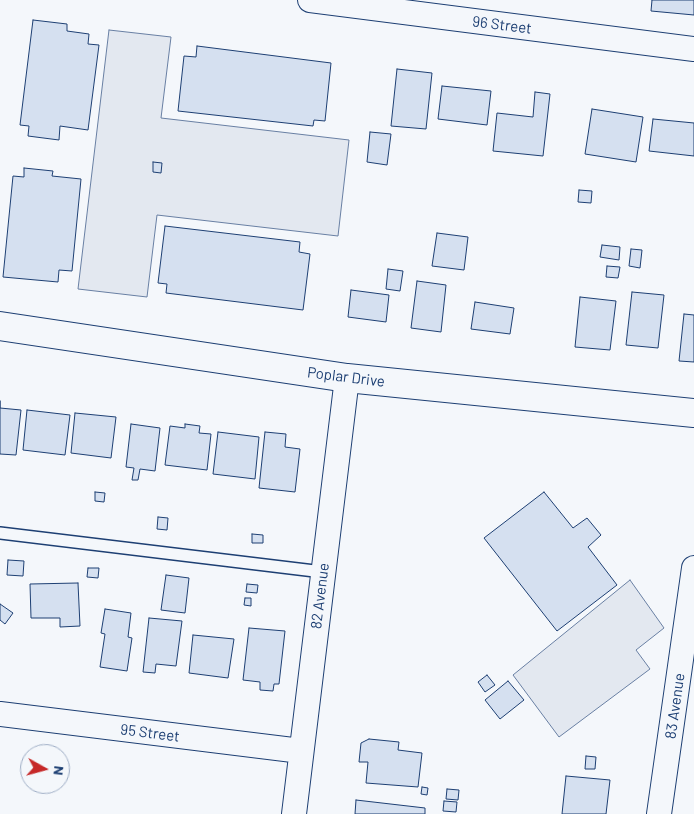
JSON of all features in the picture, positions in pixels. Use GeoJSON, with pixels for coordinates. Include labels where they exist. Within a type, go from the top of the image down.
{"type":"FeatureCollection","features":[{"type":"Feature","properties":{"kind":"street","name":"96 Street"},"geometry":{"type":"LineString","coordinates":[[310,0],[392,5],[694,49]]}},
{"type":"Feature","properties":{"kind":"street","name":"Poplar Drive"},"geometry":{"type":"LineString","coordinates":[[0,326],[347,378],[694,413]]}},
{"type":"Feature","properties":{"kind":"street","name":"82 Avenue"},"geometry":{"type":"LineString","coordinates":[[294,814],[347,378]]}},
{"type":"Feature","properties":{"kind":"street","name":"83 Avenue"},"geometry":{"type":"LineString","coordinates":[[659,814],[694,568]]}},
{"type":"Feature","properties":{"kind":"street","name":"95 Street"},"geometry":{"type":"LineString","coordinates":[[0,714],[301,751]]}},
{"type":"Feature","properties":{"kind":"lane"},"geometry":{"type":"LineString","coordinates":[[0,532],[323,572]]}},
{"type":"Feature","properties":{"kind":"shaded area"},"geometry":{"type":"Polygon","coordinates":[[[109,30],[171,37],[161,118],[349,140],[338,236],[157,215],[147,297],[78,289],[109,30]]]}},
{"type":"Feature","properties":{"kind":"shaded area"},"geometry":{"type":"Polygon","coordinates":[[[630,580],[664,628],[636,650],[650,669],[559,737],[513,675],[630,580]]]}},
{"type":"Feature","properties":{"kind":"building"},"geometry":{"type":"Polygon","coordinates":[[[652,0],[694,0],[694,15],[651,11],[652,0]]]}},
{"type":"Feature","properties":{"kind":"building"},"geometry":{"type":"Polygon","coordinates":[[[33,20],[67,24],[67,31],[89,34],[88,44],[99,45],[88,130],[60,126],[59,140],[28,136],[29,126],[20,125],[33,20]]]}},
{"type":"Feature","properties":{"kind":"building"},"geometry":{"type":"Polygon","coordinates":[[[197,46],[331,63],[325,121],[314,120],[313,126],[178,111],[184,56],[196,57],[197,46]]]}},
{"type":"Feature","properties":{"kind":"building"},"geometry":{"type":"Polygon","coordinates":[[[397,69],[432,73],[426,129],[391,126],[397,69]]]}},
{"type":"Feature","properties":{"kind":"building"},"geometry":{"type":"Polygon","coordinates":[[[442,86],[491,91],[487,125],[438,119],[442,86]]]}},
{"type":"Feature","properties":{"kind":"building"},"geometry":{"type":"Polygon","coordinates":[[[535,92],[550,94],[543,156],[493,151],[497,113],[533,117],[535,92]]]}},
{"type":"Feature","properties":{"kind":"building"},"geometry":{"type":"Polygon","coordinates":[[[592,109],[643,117],[636,162],[585,154],[592,109]]]}},
{"type":"Feature","properties":{"kind":"building"},"geometry":{"type":"Polygon","coordinates":[[[653,119],[694,123],[694,156],[649,151],[653,119]]]}},
{"type":"Feature","properties":{"kind":"building"},"geometry":{"type":"Polygon","coordinates":[[[370,132],[391,134],[387,165],[367,162],[370,132]]]}},
{"type":"Feature","properties":{"kind":"building"},"geometry":{"type":"Polygon","coordinates":[[[153,162],[162,163],[161,173],[153,172],[153,162]]]}},
{"type":"Feature","properties":{"kind":"building"},"geometry":{"type":"Polygon","coordinates":[[[24,168],[53,171],[52,176],[81,179],[72,271],[59,270],[58,282],[3,277],[13,176],[24,177],[24,168]]]}},
{"type":"Feature","properties":{"kind":"building"},"geometry":{"type":"Polygon","coordinates":[[[579,190],[592,191],[591,203],[578,202],[579,190]]]}},
{"type":"Feature","properties":{"kind":"building"},"geometry":{"type":"Polygon","coordinates":[[[165,226],[300,242],[299,252],[310,254],[303,310],[166,293],[167,284],[158,283],[165,226]]]}},
{"type":"Feature","properties":{"kind":"building"},"geometry":{"type":"Polygon","coordinates":[[[437,233],[468,237],[464,270],[432,266],[437,233]]]}},
{"type":"Feature","properties":{"kind":"building"},"geometry":{"type":"Polygon","coordinates":[[[602,245],[620,247],[619,260],[600,257],[602,245]]]}},
{"type":"Feature","properties":{"kind":"building"},"geometry":{"type":"Polygon","coordinates":[[[631,249],[642,250],[640,268],[629,266],[631,249]]]}},
{"type":"Feature","properties":{"kind":"building"},"geometry":{"type":"Polygon","coordinates":[[[607,266],[620,267],[618,278],[606,277],[607,266]]]}},
{"type":"Feature","properties":{"kind":"building"},"geometry":{"type":"Polygon","coordinates":[[[388,269],[403,271],[400,291],[386,289],[388,269]]]}},
{"type":"Feature","properties":{"kind":"building"},"geometry":{"type":"Polygon","coordinates":[[[417,281],[446,285],[441,332],[411,328],[417,281]]]}},
{"type":"Feature","properties":{"kind":"building"},"geometry":{"type":"Polygon","coordinates":[[[351,290],[389,295],[386,322],[348,317],[351,290]]]}},
{"type":"Feature","properties":{"kind":"building"},"geometry":{"type":"Polygon","coordinates":[[[632,292],[664,295],[658,348],[626,345],[632,292]]]}},
{"type":"Feature","properties":{"kind":"building"},"geometry":{"type":"Polygon","coordinates":[[[580,297],[616,301],[610,350],[575,347],[580,297]]]}},
{"type":"Feature","properties":{"kind":"building"},"geometry":{"type":"Polygon","coordinates":[[[475,302],[514,308],[510,334],[471,329],[475,302]]]}},
{"type":"Feature","properties":{"kind":"building"},"geometry":{"type":"Polygon","coordinates":[[[684,314],[694,315],[694,362],[679,361],[684,314]]]}},
{"type":"Feature","properties":{"kind":"building"},"geometry":{"type":"Polygon","coordinates":[[[0,408],[21,410],[16,455],[0,454],[0,408]]]}},
{"type":"Feature","properties":{"kind":"building"},"geometry":{"type":"Polygon","coordinates":[[[27,410],[70,415],[65,455],[23,450],[27,410]]]}},
{"type":"Feature","properties":{"kind":"building"},"geometry":{"type":"Polygon","coordinates":[[[75,413],[116,417],[111,458],[71,453],[75,413]]]}},
{"type":"Feature","properties":{"kind":"building"},"geometry":{"type":"Polygon","coordinates":[[[131,424],[160,428],[155,471],[140,469],[138,480],[132,480],[134,468],[126,467],[131,424]]]}},
{"type":"Feature","properties":{"kind":"building"},"geometry":{"type":"Polygon","coordinates":[[[185,424],[200,426],[199,433],[211,434],[207,470],[165,465],[170,426],[185,428],[185,424]]]}},
{"type":"Feature","properties":{"kind":"building"},"geometry":{"type":"Polygon","coordinates":[[[218,432],[259,437],[255,479],[213,474],[218,432]]]}},
{"type":"Feature","properties":{"kind":"building"},"geometry":{"type":"Polygon","coordinates":[[[265,432],[286,434],[285,447],[300,449],[295,492],[259,488],[265,432]]]}},
{"type":"Feature","properties":{"kind":"building"},"geometry":{"type":"Polygon","coordinates":[[[95,492],[105,493],[104,502],[95,501],[95,492]]]}},
{"type":"Feature","properties":{"kind":"building"},"geometry":{"type":"Polygon","coordinates":[[[544,492],[573,528],[587,518],[601,535],[588,547],[617,585],[557,631],[484,538],[544,492]]]}},
{"type":"Feature","properties":{"kind":"building"},"geometry":{"type":"Polygon","coordinates":[[[158,517],[168,518],[167,530],[157,529],[158,517]]]}},
{"type":"Feature","properties":{"kind":"building"},"geometry":{"type":"Polygon","coordinates":[[[252,534],[263,535],[263,543],[252,543],[252,534]]]}},
{"type":"Feature","properties":{"kind":"building"},"geometry":{"type":"Polygon","coordinates":[[[8,560],[24,561],[23,576],[7,575],[8,560]]]}},
{"type":"Feature","properties":{"kind":"building"},"geometry":{"type":"Polygon","coordinates":[[[88,568],[99,568],[98,578],[87,577],[88,568]]]}},
{"type":"Feature","properties":{"kind":"building"},"geometry":{"type":"Polygon","coordinates":[[[166,575],[189,578],[185,613],[161,610],[166,575]]]}},
{"type":"Feature","properties":{"kind":"building"},"geometry":{"type":"Polygon","coordinates":[[[78,583],[80,626],[60,627],[60,618],[31,618],[30,584],[78,583]]]}},
{"type":"Feature","properties":{"kind":"building"},"geometry":{"type":"Polygon","coordinates":[[[247,584],[258,585],[257,593],[246,592],[247,584]]]}},
{"type":"Feature","properties":{"kind":"building"},"geometry":{"type":"Polygon","coordinates":[[[245,598],[251,598],[251,606],[244,605],[245,598]]]}},
{"type":"Feature","properties":{"kind":"building"},"geometry":{"type":"Polygon","coordinates":[[[0,604],[13,613],[5,624],[0,620],[0,604]]]}},
{"type":"Feature","properties":{"kind":"building"},"geometry":{"type":"Polygon","coordinates":[[[105,609],[131,613],[128,637],[132,638],[127,671],[100,667],[105,634],[101,633],[105,609]]]}},
{"type":"Feature","properties":{"kind":"building"},"geometry":{"type":"Polygon","coordinates":[[[149,618],[182,621],[176,666],[156,664],[155,673],[143,672],[149,618]]]}},
{"type":"Feature","properties":{"kind":"building"},"geometry":{"type":"Polygon","coordinates":[[[249,628],[285,631],[279,684],[274,684],[273,691],[260,690],[260,682],[243,680],[249,628]]]}},
{"type":"Feature","properties":{"kind":"building"},"geometry":{"type":"Polygon","coordinates":[[[193,635],[234,639],[228,678],[189,673],[193,635]]]}},
{"type":"Feature","properties":{"kind":"building"},"geometry":{"type":"Polygon","coordinates":[[[487,675],[495,685],[485,692],[478,682],[487,675]]]}},
{"type":"Feature","properties":{"kind":"building"},"geometry":{"type":"Polygon","coordinates":[[[508,681],[524,700],[500,719],[485,700],[508,681]]]}},
{"type":"Feature","properties":{"kind":"building"},"geometry":{"type":"Polygon","coordinates":[[[369,739],[399,742],[398,750],[422,753],[418,787],[366,783],[368,762],[359,762],[361,743],[369,739]]]}},
{"type":"Feature","properties":{"kind":"building"},"geometry":{"type":"Polygon","coordinates":[[[586,756],[596,757],[595,769],[585,769],[586,756]]]}},
{"type":"Feature","properties":{"kind":"building"},"geometry":{"type":"Polygon","coordinates":[[[566,776],[610,780],[606,814],[562,814],[566,776]]]}},
{"type":"Feature","properties":{"kind":"building"},"geometry":{"type":"Polygon","coordinates":[[[422,787],[428,788],[427,795],[421,794],[422,787]]]}},
{"type":"Feature","properties":{"kind":"building"},"geometry":{"type":"Polygon","coordinates":[[[447,789],[459,790],[458,800],[446,799],[447,789]]]}},
{"type":"Feature","properties":{"kind":"building"},"geometry":{"type":"Polygon","coordinates":[[[356,800],[425,808],[425,814],[355,814],[356,800]]]}},
{"type":"Feature","properties":{"kind":"building"},"geometry":{"type":"Polygon","coordinates":[[[444,801],[457,802],[456,812],[443,811],[444,801]]]}}]}
